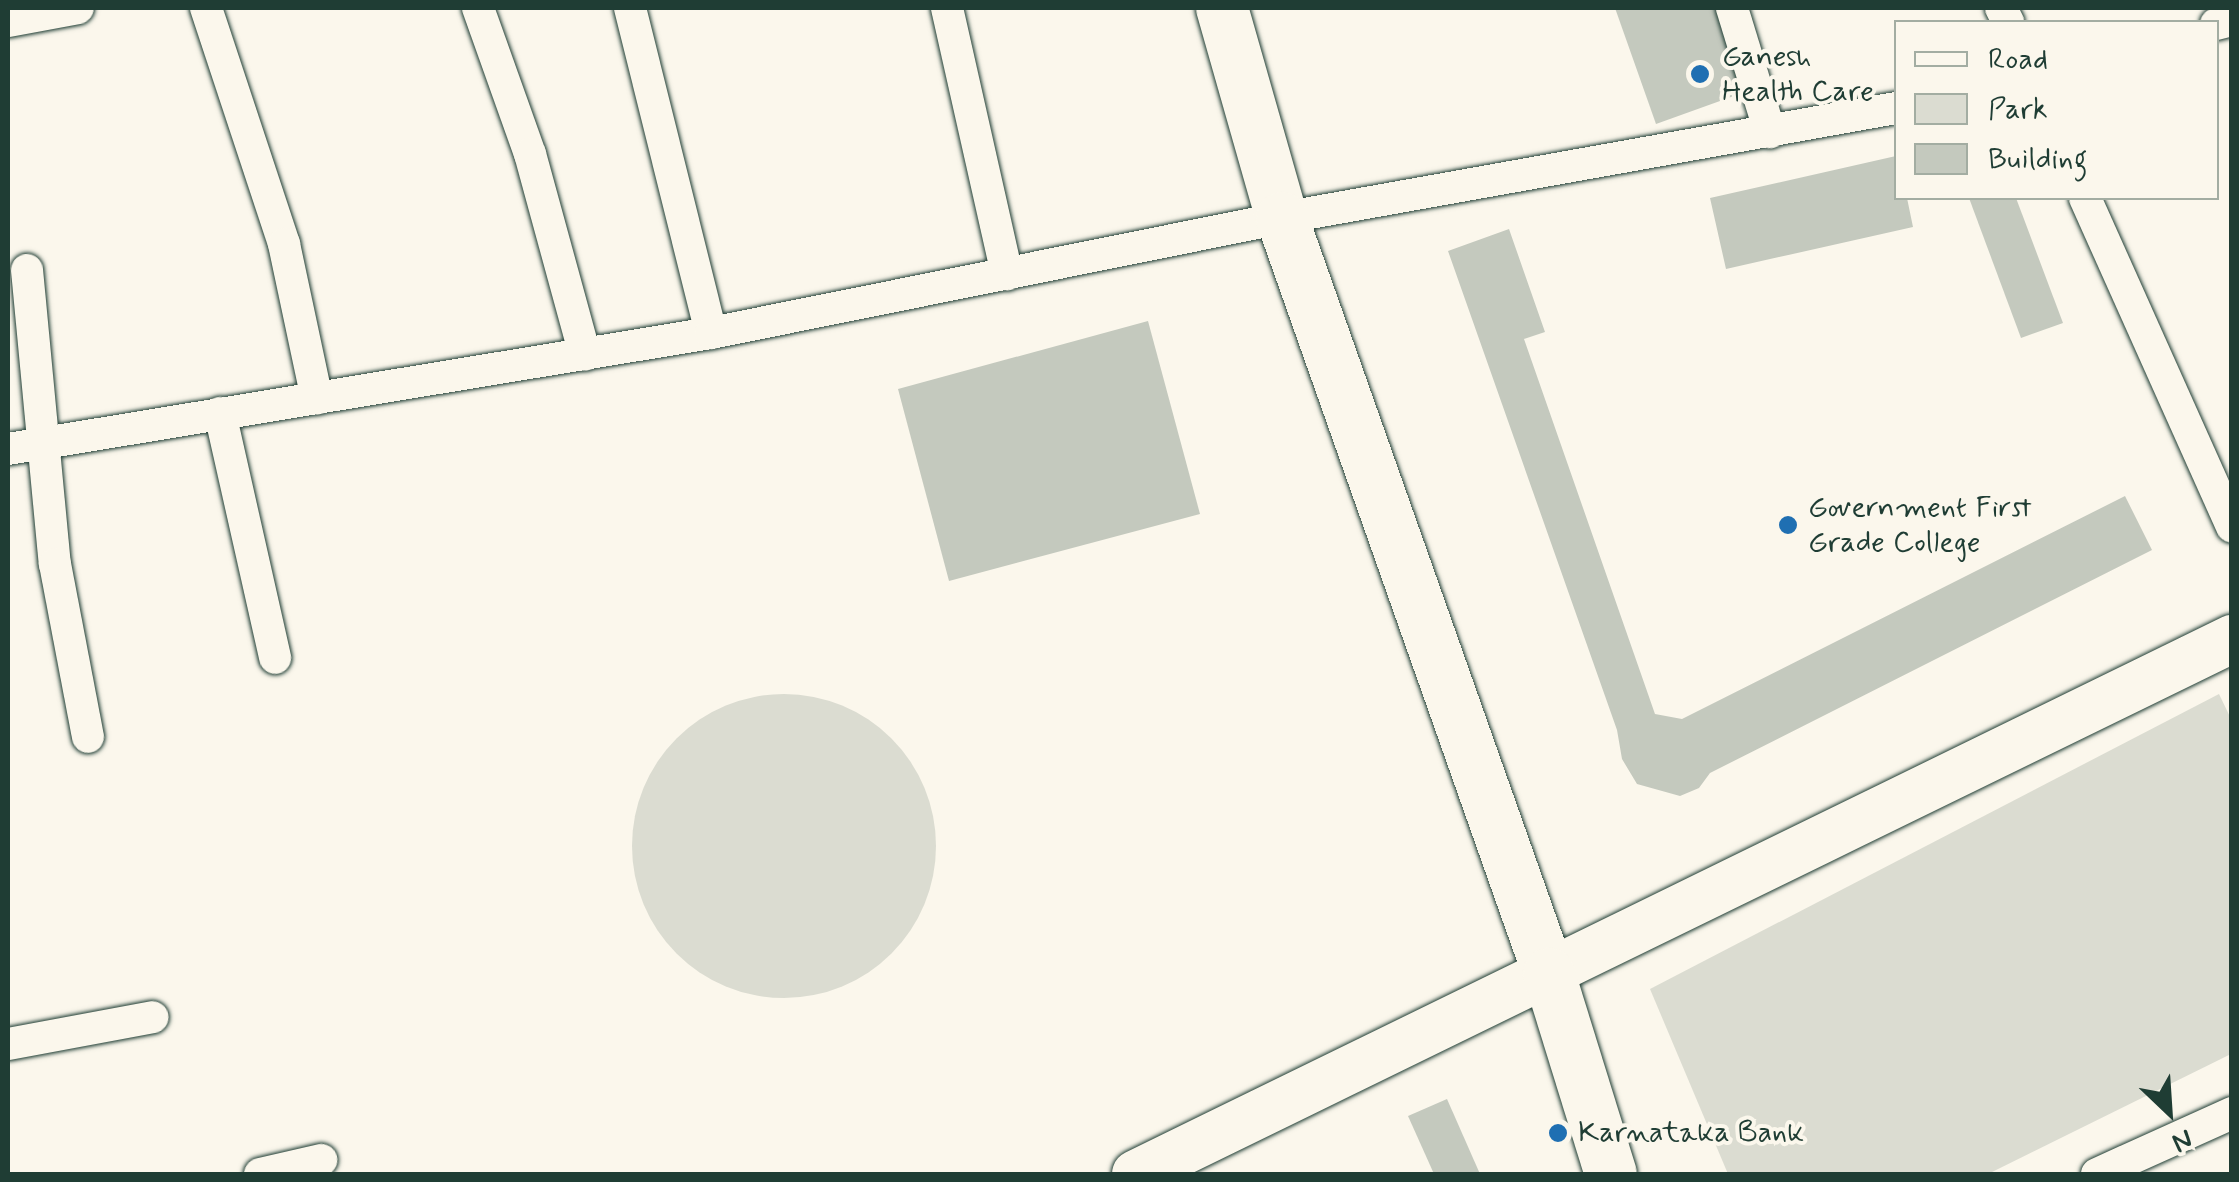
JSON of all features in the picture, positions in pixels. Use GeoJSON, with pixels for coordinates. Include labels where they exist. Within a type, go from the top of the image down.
{"type":"FeatureCollection","features":[{"type":"Feature","properties":{"kind":"main road"},"geometry":{"type":"LineString","coordinates":[[1222,8],[1282,218],[1549,974],[1611,1174]]}},
{"type":"Feature","properties":{"kind":"street"},"geometry":{"type":"LineString","coordinates":[[8,21],[78,8]]}},
{"type":"Feature","properties":{"kind":"street"},"geometry":{"type":"LineString","coordinates":[[206,8],[284,244],[317,399]]}},
{"type":"Feature","properties":{"kind":"street"},"geometry":{"type":"LineString","coordinates":[[478,8],[530,154],[585,355]]}},
{"type":"Feature","properties":{"kind":"street"},"geometry":{"type":"LineString","coordinates":[[630,8],[712,333]]}},
{"type":"Feature","properties":{"kind":"street"},"geometry":{"type":"LineString","coordinates":[[947,8],[1007,274]]}},
{"type":"Feature","properties":{"kind":"street"},"geometry":{"type":"LineString","coordinates":[[1732,8],[1770,132]]}},
{"type":"Feature","properties":{"kind":"street"},"geometry":{"type":"LineString","coordinates":[[24,446],[712,333],[1282,218],[1894,108]]}},
{"type":"Feature","properties":{"kind":"street"},"geometry":{"type":"LineString","coordinates":[[2086,200],[2232,528]]}},
{"type":"Feature","properties":{"kind":"street"},"geometry":{"type":"LineString","coordinates":[[27,270],[24,446],[88,737]]}},
{"type":"Feature","properties":{"kind":"street"},"geometry":{"type":"LineString","coordinates":[[220,413],[275,658]]}},
{"type":"Feature","properties":{"kind":"street"},"geometry":{"type":"LineString","coordinates":[[1136,1174],[2232,639]]}},
{"type":"Feature","properties":{"kind":"street"},"geometry":{"type":"LineString","coordinates":[[8,1044],[152,1016]]}},
{"type":"Feature","properties":{"kind":"street"},"geometry":{"type":"LineString","coordinates":[[2097,1174],[2232,1113]]}},
{"type":"Feature","properties":{"kind":"street"},"geometry":{"type":"LineString","coordinates":[[260,1174],[321,1160]]}},
{"type":"Feature","properties":{"kind":"green space"},"geometry":{"type":"Polygon","coordinates":[[[784,694],[814,697],[842,706],[891,739],[924,788],[933,816],[933,876],[924,904],[891,953],[842,986],[814,995],[784,998],[754,995],[726,986],[677,953],[644,904],[635,876],[632,846],[635,816],[644,788],[677,739],[726,706],[754,697],[784,694]]]}},
{"type":"Feature","properties":{"kind":"green space"},"geometry":{"type":"Polygon","coordinates":[[[2219,694],[2232,721],[2231,1054],[1988,1174],[1728,1174],[1650,989],[2219,694]]]}},
{"type":"Feature","properties":{"kind":"building"},"geometry":{"type":"Polygon","coordinates":[[[1615,8],[1715,8],[1745,92],[1656,124],[1615,8]]]}},
{"type":"Feature","properties":{"kind":"building"},"geometry":{"type":"Polygon","coordinates":[[[1894,156],[1894,200],[1907,200],[1913,227],[1726,269],[1710,198],[1894,156]]]}},
{"type":"Feature","properties":{"kind":"building"},"geometry":{"type":"Polygon","coordinates":[[[1970,200],[2017,200],[2063,323],[2021,338],[1970,200]]]}},
{"type":"Feature","properties":{"kind":"building"},"geometry":{"type":"Polygon","coordinates":[[[1509,229],[1545,332],[1524,339],[1655,714],[1682,719],[2125,496],[2152,550],[1710,773],[1699,788],[1680,796],[1637,784],[1622,759],[1617,730],[1448,251],[1509,229]]]}},
{"type":"Feature","properties":{"kind":"building"},"geometry":{"type":"Polygon","coordinates":[[[1148,321],[1200,514],[949,581],[898,389],[1148,321]]]}},
{"type":"Feature","properties":{"kind":"building"},"geometry":{"type":"Polygon","coordinates":[[[1447,1099],[1480,1174],[1434,1174],[1408,1116],[1447,1099]]]}},
{"type":"Feature","properties":{"kind":"place","name":"Ganesh Health Care"},"geometry":{"type":"Point","coordinates":[1700,74]}},
{"type":"Feature","properties":{"kind":"place","name":"Government First Grade College"},"geometry":{"type":"Point","coordinates":[1788,525]}},
{"type":"Feature","properties":{"kind":"place","name":"Karnataka Bank"},"geometry":{"type":"Point","coordinates":[1558,1133]}}]}
